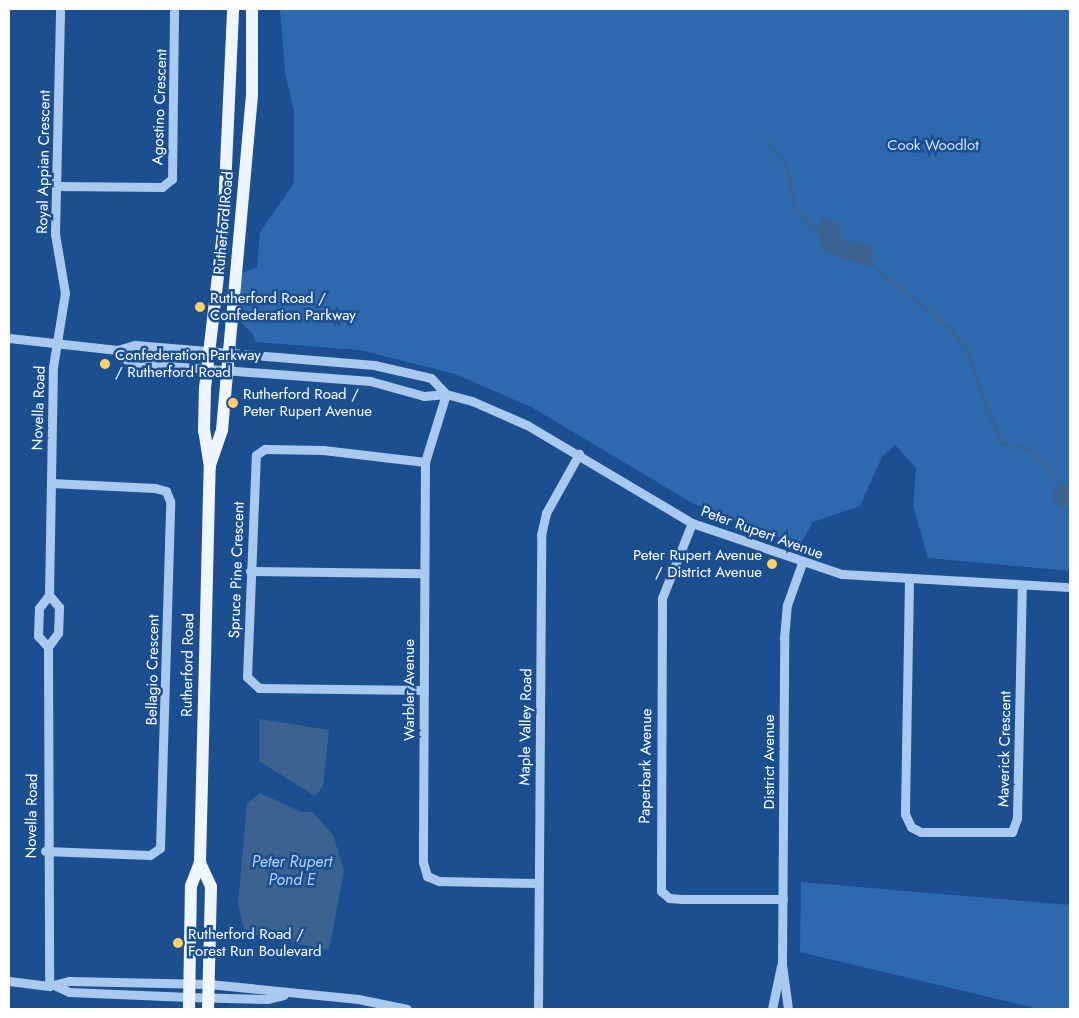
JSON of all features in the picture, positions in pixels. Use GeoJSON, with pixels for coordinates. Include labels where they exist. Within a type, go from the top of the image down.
{"type":"FeatureCollection","features":[{"type":"Feature","properties":{"kind":"main road","name":"Rutherford Road"},"geometry":{"type":"LineString","coordinates":[[189,1003],[191,886],[200,864],[210,467],[204,431],[223,232],[233,9]]}},
{"type":"Feature","properties":{"kind":"main road","name":"Rutherford Road"},"geometry":{"type":"LineString","coordinates":[[210,467],[222,430],[252,95],[252,9]]}},
{"type":"Feature","properties":{"kind":"main road","name":"Rutherford Road"},"geometry":{"type":"LineString","coordinates":[[200,864],[211,887],[208,1004]]}},
{"type":"Feature","properties":{"kind":"street","name":"Royal Appian Crescent"},"geometry":{"type":"LineString","coordinates":[[57,343],[65,293],[55,234],[60,9]]}},
{"type":"Feature","properties":{"kind":"street","name":"Agostino Crescent"},"geometry":{"type":"LineString","coordinates":[[57,186],[162,187],[172,178],[174,9]]}},
{"type":"Feature","properties":{"kind":"street"},"geometry":{"type":"LineString","coordinates":[[9,338],[116,350]]}},
{"type":"Feature","properties":{"kind":"street","name":"Novella Road"},"geometry":{"type":"LineString","coordinates":[[48,647],[38,636],[40,608],[49,595],[51,483],[57,343]]}},
{"type":"Feature","properties":{"kind":"street","name":"Peter Rupert Avenue"},"geometry":{"type":"LineString","coordinates":[[116,350],[135,345],[211,353],[374,365],[431,378],[446,394],[527,425],[692,522],[802,563],[842,574],[909,581],[1070,587]]}},
{"type":"Feature","properties":{"kind":"street","name":"Peter Rupert Avenue"},"geometry":{"type":"LineString","coordinates":[[116,350],[130,363],[370,382],[424,396],[446,394]]}},
{"type":"Feature","properties":{"kind":"street","name":"Warbler Avenue"},"geometry":{"type":"LineString","coordinates":[[446,394],[425,462],[423,862],[427,876],[438,881],[538,882]]}},
{"type":"Feature","properties":{"kind":"street","name":"Spruce Pine Crescent"},"geometry":{"type":"LineString","coordinates":[[423,690],[252,685],[247,678],[254,466],[260,451],[323,450],[425,462]]}},
{"type":"Feature","properties":{"kind":"street","name":"Maple Valley Road"},"geometry":{"type":"LineString","coordinates":[[538,1009],[541,535],[546,513],[578,454]]}},
{"type":"Feature","properties":{"kind":"street","name":"Bellagio Crescent"},"geometry":{"type":"LineString","coordinates":[[45,851],[150,855],[160,848],[170,511],[166,491],[155,488],[51,483]]}},
{"type":"Feature","properties":{"kind":"street","name":"Paperbark Avenue"},"geometry":{"type":"LineString","coordinates":[[692,522],[662,598],[661,890],[675,898],[783,899]]}},
{"type":"Feature","properties":{"kind":"street","name":"District Avenue"},"geometry":{"type":"LineString","coordinates":[[788,1009],[782,964],[784,638],[787,605],[802,563]]}},
{"type":"Feature","properties":{"kind":"street"},"geometry":{"type":"LineString","coordinates":[[250,571],[424,573]]}},
{"type":"Feature","properties":{"kind":"street","name":"Maverick Crescent"},"geometry":{"type":"LineString","coordinates":[[909,581],[905,814],[910,827],[922,832],[998,834],[1012,832],[1015,825],[1022,585]]}},
{"type":"Feature","properties":{"kind":"street","name":"Novella Road"},"geometry":{"type":"LineString","coordinates":[[49,595],[59,607],[58,633],[48,647],[45,851],[53,986]]}},
{"type":"Feature","properties":{"kind":"street","name":"District Avenue"},"geometry":{"type":"LineString","coordinates":[[772,1009],[782,964]]}},
{"type":"Feature","properties":{"kind":"street"},"geometry":{"type":"LineString","coordinates":[[9,981],[53,986],[69,992],[208,1004],[267,999],[284,995]]}},
{"type":"Feature","properties":{"kind":"street"},"geometry":{"type":"LineString","coordinates":[[53,986],[68,981],[209,984],[284,995],[358,999],[407,1009]]}},
{"type":"Feature","properties":{"kind":"green space","name":"Cook Woodlot"},"geometry":{"type":"Polygon","coordinates":[[[280,9],[1070,9],[1070,571],[928,558],[913,505],[916,468],[895,445],[882,457],[860,506],[813,522],[800,545],[694,504],[533,408],[455,374],[360,350],[255,342],[253,334],[228,310],[230,266],[240,274],[257,267],[260,232],[294,183],[294,112],[285,72],[280,9]]]}},
{"type":"Feature","properties":{"kind":"green space"},"geometry":{"type":"Polygon","coordinates":[[[801,882],[1070,905],[1070,1009],[1039,1009],[800,952],[801,882]]]}},
{"type":"Feature","properties":{"kind":"water"},"geometry":{"type":"Polygon","coordinates":[[[823,217],[836,221],[843,241],[863,243],[873,249],[874,259],[870,260],[876,269],[824,251],[817,231],[823,217]]]}},
{"type":"Feature","properties":{"kind":"water"},"geometry":{"type":"Polygon","coordinates":[[[1063,485],[1071,488],[1074,496],[1071,504],[1063,507],[1055,504],[1052,496],[1055,488],[1063,485]]]}},
{"type":"Feature","properties":{"kind":"water"},"geometry":{"type":"Polygon","coordinates":[[[259,719],[329,730],[323,787],[315,796],[259,761],[259,719]]]}},
{"type":"Feature","properties":{"kind":"water","name":"Peter Rupert Pond E"},"geometry":{"type":"Polygon","coordinates":[[[260,793],[301,812],[313,812],[333,835],[344,870],[329,950],[245,933],[238,905],[247,803],[260,793]]]}},
{"type":"Feature","properties":{"kind":"waterway"},"geometry":{"type":"LineString","coordinates":[[766,140],[786,165],[795,209],[817,231]]}},
{"type":"Feature","properties":{"kind":"waterway"},"geometry":{"type":"LineString","coordinates":[[876,269],[950,328],[965,348],[1000,442],[1032,450],[1059,482]]}},
{"type":"Feature","properties":{"kind":"place","name":"Rutherford Road / Confederation Parkway"},"geometry":{"type":"Point","coordinates":[200,307]}},
{"type":"Feature","properties":{"kind":"place","name":"Confederation Parkway / Rutherford Road"},"geometry":{"type":"Point","coordinates":[105,364]}},
{"type":"Feature","properties":{"kind":"place","name":"Rutherford Road / Peter Rupert Avenue"},"geometry":{"type":"Point","coordinates":[233,403]}},
{"type":"Feature","properties":{"kind":"place","name":"Peter Rupert Avenue / District Avenue"},"geometry":{"type":"Point","coordinates":[772,564]}},
{"type":"Feature","properties":{"kind":"place","name":"Rutherford Road / Forest Run Boulevard"},"geometry":{"type":"Point","coordinates":[178,943]}}]}
